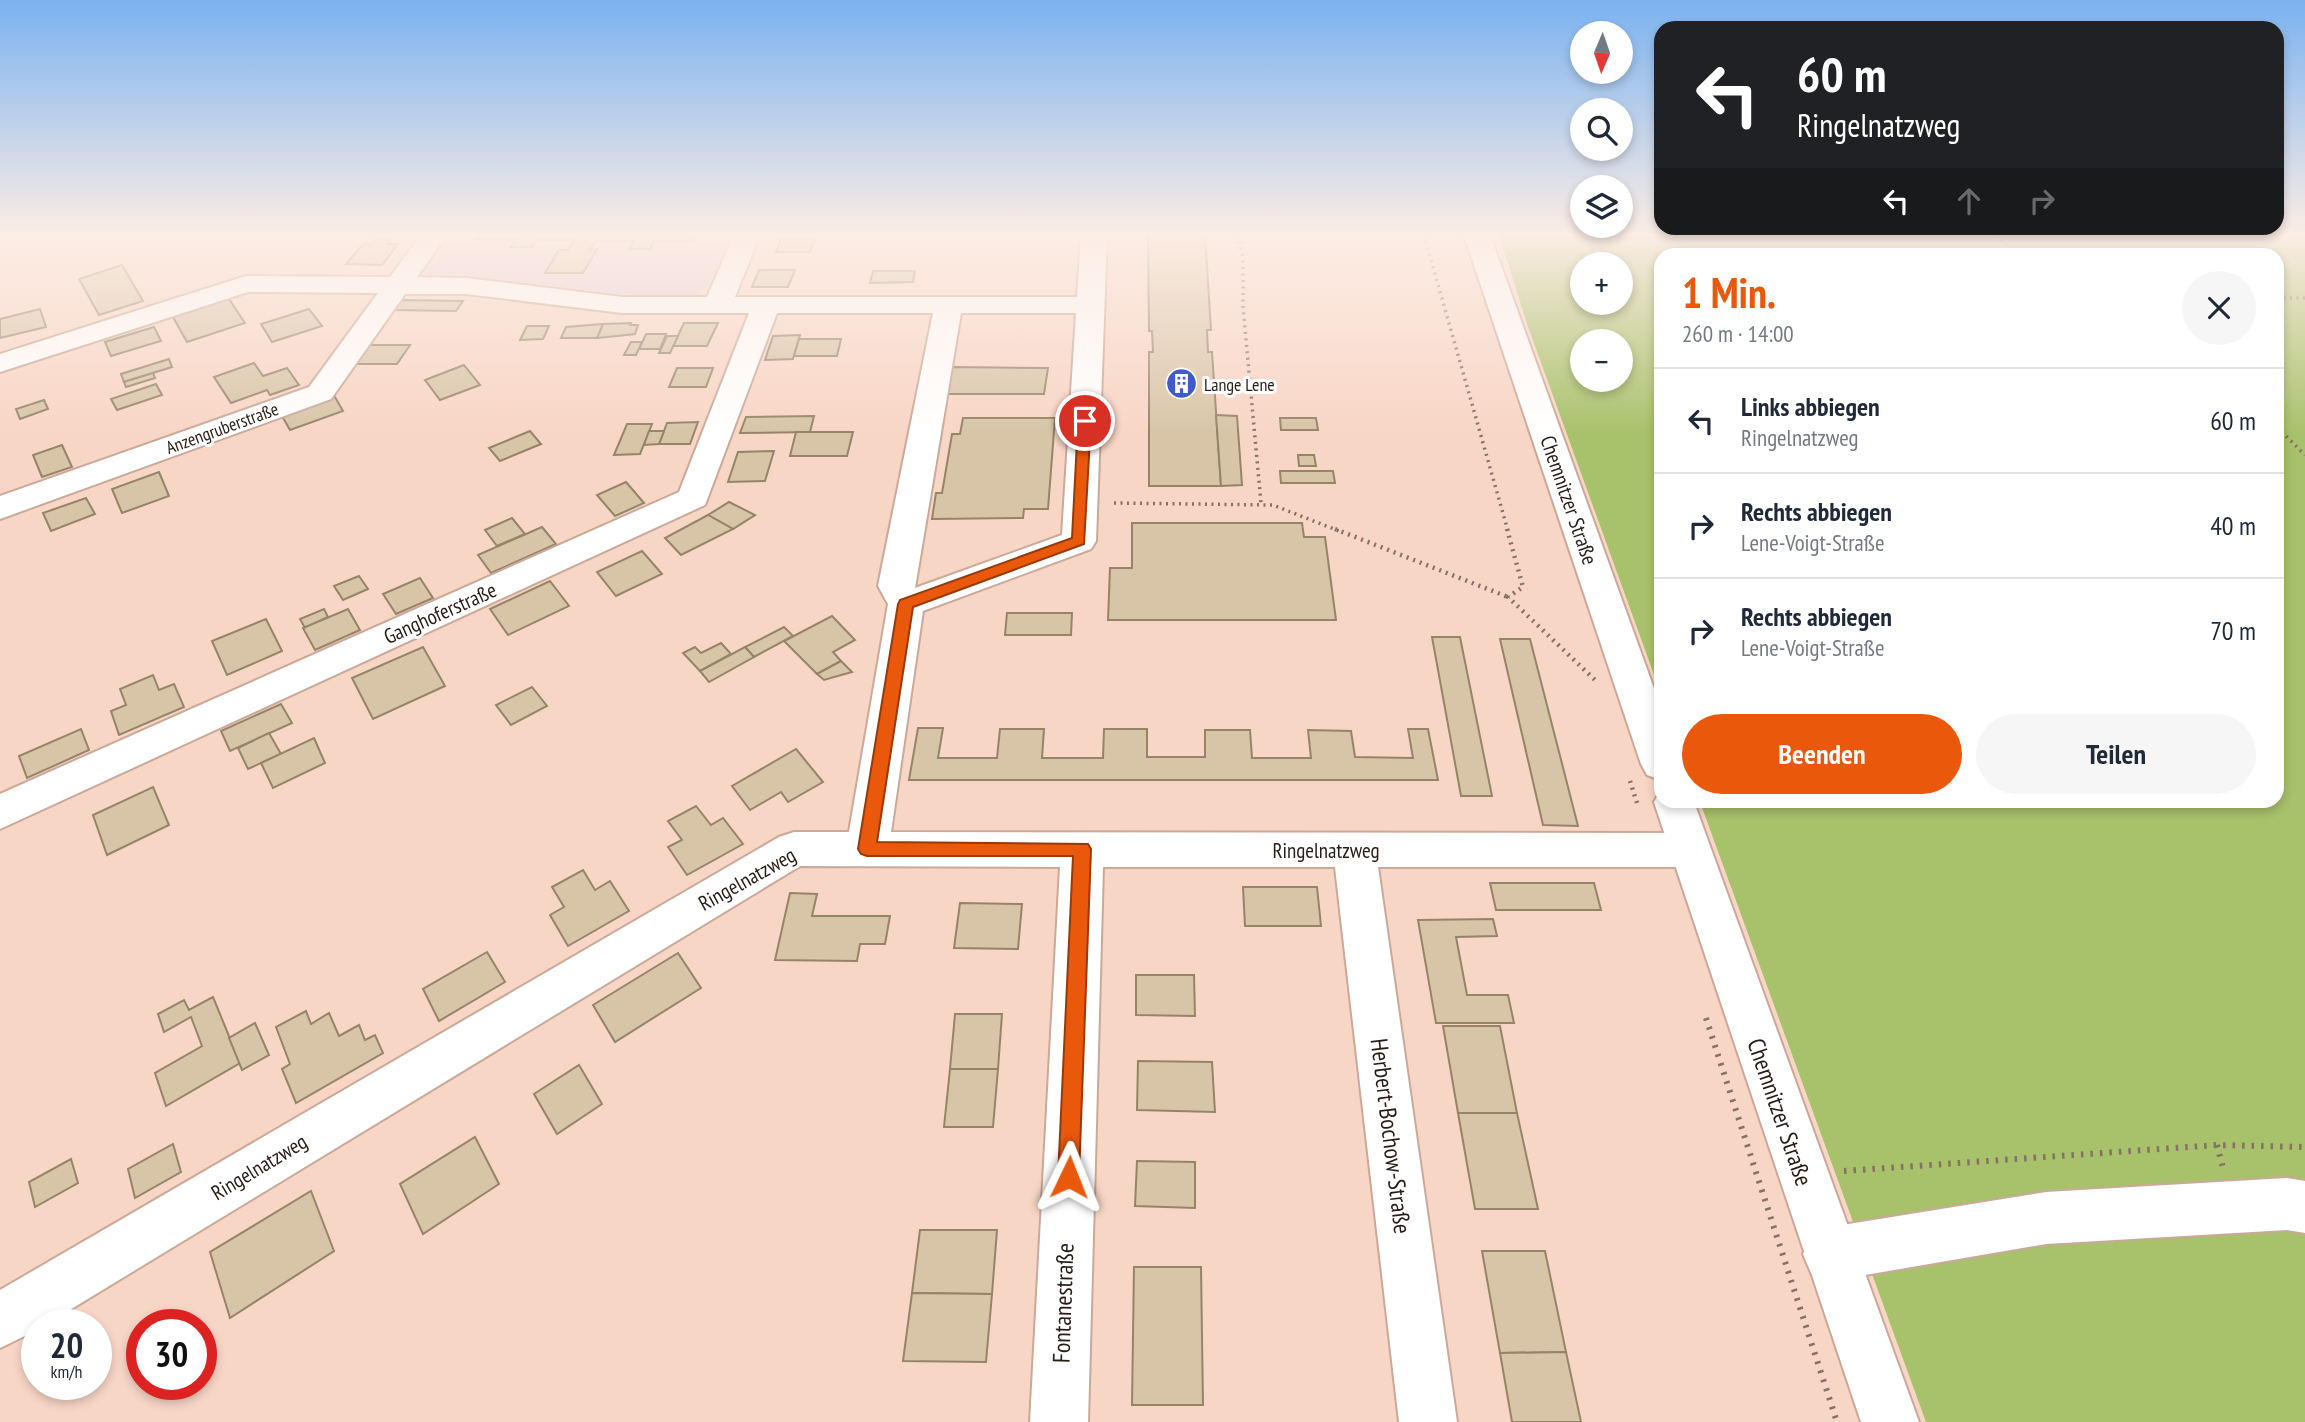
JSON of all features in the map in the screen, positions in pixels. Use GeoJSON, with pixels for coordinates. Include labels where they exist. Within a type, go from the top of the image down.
{"type":"FeatureCollection","features":[{"type":"Feature","properties":{"kind":"street"},"geometry":{"type":"LineString","coordinates":[[0,362],[191,301]]}},
{"type":"Feature","properties":{"kind":"street","name":"Anzengruberstraße"},"geometry":{"type":"LineString","coordinates":[[0,508],[320,393],[384,301]]}},
{"type":"Feature","properties":{"kind":"street"},"geometry":{"type":"LineString","coordinates":[[592,301],[622,305],[717,306],[1090,305]]}},
{"type":"Feature","properties":{"kind":"street"},"geometry":{"type":"LineString","coordinates":[[717,306],[719,301]]}},
{"type":"Feature","properties":{"kind":"street"},"geometry":{"type":"LineString","coordinates":[[906,604],[1079,541],[1090,301]]}},
{"type":"Feature","properties":{"kind":"street","name":"Chemnitzer Straße"},"geometry":{"type":"LineString","coordinates":[[1500,301],[1654,745]]}},
{"type":"Feature","properties":{"kind":"street","name":"Ganghoferstraße"},"geometry":{"type":"LineString","coordinates":[[0,812],[693,498],[766,306]]}},
{"type":"Feature","properties":{"kind":"street"},"geometry":{"type":"LineString","coordinates":[[867,849],[906,604],[896,586],[948,306]]}},
{"type":"Feature","properties":{"kind":"street","name":"Chemnitzer Straße"},"geometry":{"type":"LineString","coordinates":[[1676,808],[1889,1422]]}},
{"type":"Feature","properties":{"kind":"street","name":"Ringelnatzweg"},"geometry":{"type":"LineString","coordinates":[[0,1321],[794,849],[1690,850]]}},
{"type":"Feature","properties":{"kind":"street","name":"Fontanestraße"},"geometry":{"type":"LineString","coordinates":[[1059,1422],[1082,849]]}},
{"type":"Feature","properties":{"kind":"street","name":"Herbert-Bochow-Straße"},"geometry":{"type":"LineString","coordinates":[[1354,850],[1428,1422]]}},
{"type":"Feature","properties":{"kind":"street"},"geometry":{"type":"LineString","coordinates":[[1830,1254],[2046,1218],[2274,1204],[2305,1207]]}},
{"type":"Feature","properties":{"kind":"path"},"geometry":{"type":"LineString","coordinates":[[1243,301],[1261,503]]}},
{"type":"Feature","properties":{"kind":"path"},"geometry":{"type":"LineString","coordinates":[[1444,301],[1523,586],[1508,597]]}},
{"type":"Feature","properties":{"kind":"path"},"geometry":{"type":"LineString","coordinates":[[2284,434],[2305,455]]}},
{"type":"Feature","properties":{"kind":"path"},"geometry":{"type":"LineString","coordinates":[[1082,503],[1273,505],[1508,597],[1598,683]]}},
{"type":"Feature","properties":{"kind":"path"},"geometry":{"type":"LineString","coordinates":[[1704,1012],[1838,1422]]}},
{"type":"Feature","properties":{"kind":"path"},"geometry":{"type":"LineString","coordinates":[[1801,1174],[2217,1146],[2305,1147]]}},
{"type":"Feature","properties":{"kind":"green space"},"geometry":{"type":"Polygon","coordinates":[[[1520,301],[1570,301],[1570,315],[1633,315],[1633,301],[1654,301],[1654,675],[1520,301]]]}},
{"type":"Feature","properties":{"kind":"green space"},"geometry":{"type":"Polygon","coordinates":[[[2284,301],[2305,301],[2305,1422],[1926,1422],[1702,808],[2284,808],[2284,301]]]}},
{"type":"Feature","properties":{"kind":"building"},"geometry":{"type":"Polygon","coordinates":[[[91,301],[142,301],[99,315],[91,301]]]}},
{"type":"Feature","properties":{"kind":"building"},"geometry":{"type":"Polygon","coordinates":[[[222,301],[231,301],[245,323],[187,342],[173,317],[222,301]]]}},
{"type":"Feature","properties":{"kind":"building"},"geometry":{"type":"Polygon","coordinates":[[[399,301],[463,301],[456,311],[392,310],[399,301]]]}},
{"type":"Feature","properties":{"kind":"building","name":"Lange Lene"},"geometry":{"type":"Polygon","coordinates":[[[1149,301],[1209,301],[1211,330],[1207,330],[1208,352],[1212,352],[1221,486],[1149,486],[1149,352],[1153,352],[1152,331],[1149,331],[1149,301]]]}},
{"type":"Feature","properties":{"kind":"building"},"geometry":{"type":"Polygon","coordinates":[[[40,309],[46,327],[0,338],[0,319],[40,309]]]}},
{"type":"Feature","properties":{"kind":"building"},"geometry":{"type":"Polygon","coordinates":[[[309,309],[322,326],[272,342],[261,324],[309,309]]]}},
{"type":"Feature","properties":{"kind":"building"},"geometry":{"type":"Polygon","coordinates":[[[631,323],[630,325],[638,325],[635,334],[597,338],[603,324],[631,323]]]}},
{"type":"Feature","properties":{"kind":"building"},"geometry":{"type":"Polygon","coordinates":[[[684,323],[718,323],[707,346],[673,346],[684,323]]]}},
{"type":"Feature","properties":{"kind":"building"},"geometry":{"type":"Polygon","coordinates":[[[603,324],[597,338],[561,338],[566,327],[603,324]]]}},
{"type":"Feature","properties":{"kind":"building"},"geometry":{"type":"Polygon","coordinates":[[[527,326],[549,326],[543,339],[520,340],[527,326]]]}},
{"type":"Feature","properties":{"kind":"building"},"geometry":{"type":"Polygon","coordinates":[[[154,327],[161,341],[111,356],[105,342],[154,327]]]}},
{"type":"Feature","properties":{"kind":"building"},"geometry":{"type":"Polygon","coordinates":[[[646,334],[666,334],[660,349],[639,349],[646,334]]]}},
{"type":"Feature","properties":{"kind":"building"},"geometry":{"type":"Polygon","coordinates":[[[800,335],[793,359],[765,360],[773,336],[800,335]]]}},
{"type":"Feature","properties":{"kind":"building"},"geometry":{"type":"Polygon","coordinates":[[[667,336],[678,336],[670,353],[659,353],[667,336]]]}},
{"type":"Feature","properties":{"kind":"building"},"geometry":{"type":"Polygon","coordinates":[[[799,339],[841,339],[837,356],[794,356],[799,339]]]}},
{"type":"Feature","properties":{"kind":"building"},"geometry":{"type":"Polygon","coordinates":[[[631,342],[642,342],[636,355],[624,355],[631,342]]]}},
{"type":"Feature","properties":{"kind":"building"},"geometry":{"type":"Polygon","coordinates":[[[370,345],[410,345],[397,364],[356,364],[370,345]]]}},
{"type":"Feature","properties":{"kind":"building"},"geometry":{"type":"Polygon","coordinates":[[[169,359],[172,367],[124,382],[121,374],[169,359]]]}},
{"type":"Feature","properties":{"kind":"building"},"geometry":{"type":"Polygon","coordinates":[[[254,363],[263,376],[287,368],[299,385],[270,395],[267,390],[231,403],[214,377],[254,363]]]}},
{"type":"Feature","properties":{"kind":"building"},"geometry":{"type":"Polygon","coordinates":[[[464,365],[480,385],[440,400],[425,380],[464,365]]]}},
{"type":"Feature","properties":{"kind":"building"},"geometry":{"type":"Polygon","coordinates":[[[951,367],[1048,368],[1044,394],[946,394],[951,367]]]}},
{"type":"Feature","properties":{"kind":"building"},"geometry":{"type":"Polygon","coordinates":[[[677,368],[713,368],[706,387],[669,387],[677,368]]]}},
{"type":"Feature","properties":{"kind":"building"},"geometry":{"type":"Polygon","coordinates":[[[153,373],[155,378],[126,387],[124,382],[153,373]]]}},
{"type":"Feature","properties":{"kind":"building"},"geometry":{"type":"Polygon","coordinates":[[[156,384],[162,395],[117,410],[111,399],[156,384]]]}},
{"type":"Feature","properties":{"kind":"building"},"geometry":{"type":"Polygon","coordinates":[[[335,397],[343,411],[290,430],[282,416],[335,397]]]}},
{"type":"Feature","properties":{"kind":"building"},"geometry":{"type":"Polygon","coordinates":[[[44,400],[48,409],[20,419],[16,409],[44,400]]]}},
{"type":"Feature","properties":{"kind":"building"},"geometry":{"type":"Polygon","coordinates":[[[1216,415],[1237,416],[1242,485],[1221,486],[1216,415]]]}},
{"type":"Feature","properties":{"kind":"building"},"geometry":{"type":"Polygon","coordinates":[[[814,416],[810,432],[740,433],[746,417],[814,416]]]}},
{"type":"Feature","properties":{"kind":"building"},"geometry":{"type":"Polygon","coordinates":[[[963,418],[1055,418],[1048,509],[1024,509],[1023,518],[932,519],[936,493],[942,493],[952,434],[960,434],[963,418]]]}},
{"type":"Feature","properties":{"kind":"building"},"geometry":{"type":"Polygon","coordinates":[[[1280,418],[1316,418],[1318,430],[1281,430],[1280,418]]]}},
{"type":"Feature","properties":{"kind":"building"},"geometry":{"type":"Polygon","coordinates":[[[698,422],[690,444],[659,444],[667,423],[698,422]]]}},
{"type":"Feature","properties":{"kind":"building"},"geometry":{"type":"Polygon","coordinates":[[[627,424],[652,424],[640,454],[614,455],[627,424]]]}},
{"type":"Feature","properties":{"kind":"building"},"geometry":{"type":"Polygon","coordinates":[[[530,431],[541,444],[500,461],[489,448],[530,431]]]}},
{"type":"Feature","properties":{"kind":"building"},"geometry":{"type":"Polygon","coordinates":[[[649,431],[664,431],[659,444],[644,445],[649,431]]]}},
{"type":"Feature","properties":{"kind":"building"},"geometry":{"type":"Polygon","coordinates":[[[796,432],[853,432],[847,456],[790,456],[796,432]]]}},
{"type":"Feature","properties":{"kind":"building"},"geometry":{"type":"Polygon","coordinates":[[[62,445],[72,467],[42,477],[33,455],[62,445]]]}},
{"type":"Feature","properties":{"kind":"building"},"geometry":{"type":"Polygon","coordinates":[[[774,451],[765,481],[728,482],[738,452],[774,451]]]}},
{"type":"Feature","properties":{"kind":"building"},"geometry":{"type":"Polygon","coordinates":[[[1298,455],[1314,455],[1316,466],[1299,466],[1298,455]]]}},
{"type":"Feature","properties":{"kind":"building"},"geometry":{"type":"Polygon","coordinates":[[[1280,471],[1333,471],[1335,483],[1281,483],[1280,471]]]}},
{"type":"Feature","properties":{"kind":"building"},"geometry":{"type":"Polygon","coordinates":[[[159,472],[169,496],[122,513],[112,489],[159,472]]]}},
{"type":"Feature","properties":{"kind":"building"},"geometry":{"type":"Polygon","coordinates":[[[626,482],[644,503],[615,516],[597,495],[626,482]]]}},
{"type":"Feature","properties":{"kind":"building"},"geometry":{"type":"Polygon","coordinates":[[[86,498],[95,514],[51,531],[43,513],[86,498]]]}},
{"type":"Feature","properties":{"kind":"building"},"geometry":{"type":"Polygon","coordinates":[[[729,502],[755,515],[733,529],[708,515],[729,502]]]}},
{"type":"Feature","properties":{"kind":"building"},"geometry":{"type":"Polygon","coordinates":[[[708,515],[733,529],[681,555],[665,538],[708,515]]]}},
{"type":"Feature","properties":{"kind":"building"},"geometry":{"type":"Polygon","coordinates":[[[512,518],[525,534],[497,546],[485,530],[512,518]]]}},
{"type":"Feature","properties":{"kind":"building"},"geometry":{"type":"Polygon","coordinates":[[[1132,523],[1302,523],[1304,537],[1325,537],[1336,620],[1108,620],[1110,568],[1132,568],[1132,523]]]}},
{"type":"Feature","properties":{"kind":"building"},"geometry":{"type":"Polygon","coordinates":[[[542,527],[556,544],[491,573],[478,555],[542,527]]]}},
{"type":"Feature","properties":{"kind":"building"},"geometry":{"type":"Polygon","coordinates":[[[642,551],[662,574],[616,596],[597,572],[642,551]]]}},
{"type":"Feature","properties":{"kind":"building"},"geometry":{"type":"Polygon","coordinates":[[[359,576],[368,589],[343,600],[334,586],[359,576]]]}},
{"type":"Feature","properties":{"kind":"building"},"geometry":{"type":"Polygon","coordinates":[[[420,578],[433,598],[396,614],[383,594],[420,578]]]}},
{"type":"Feature","properties":{"kind":"building"},"geometry":{"type":"Polygon","coordinates":[[[550,581],[569,606],[508,635],[490,609],[550,581]]]}},
{"type":"Feature","properties":{"kind":"building"},"geometry":{"type":"Polygon","coordinates":[[[324,609],[328,617],[305,628],[300,619],[324,609]]]}},
{"type":"Feature","properties":{"kind":"building"},"geometry":{"type":"Polygon","coordinates":[[[348,609],[360,630],[315,650],[303,628],[348,609]]]}},
{"type":"Feature","properties":{"kind":"building"},"geometry":{"type":"Polygon","coordinates":[[[1007,613],[1072,613],[1071,635],[1005,635],[1007,613]]]}},
{"type":"Feature","properties":{"kind":"building"},"geometry":{"type":"Polygon","coordinates":[[[832,616],[855,640],[833,652],[841,661],[817,674],[784,641],[832,616]]]}},
{"type":"Feature","properties":{"kind":"building"},"geometry":{"type":"Polygon","coordinates":[[[266,619],[282,651],[227,675],[212,641],[266,619]]]}},
{"type":"Feature","properties":{"kind":"building"},"geometry":{"type":"Polygon","coordinates":[[[784,627],[793,636],[754,657],[745,647],[784,627]]]}},
{"type":"Feature","properties":{"kind":"building"},"geometry":{"type":"Polygon","coordinates":[[[1432,637],[1460,637],[1492,796],[1461,796],[1432,637]]]}},
{"type":"Feature","properties":{"kind":"building"},"geometry":{"type":"Polygon","coordinates":[[[1500,639],[1530,639],[1578,826],[1543,825],[1500,639]]]}},
{"type":"Feature","properties":{"kind":"building"},"geometry":{"type":"Polygon","coordinates":[[[721,643],[731,654],[700,671],[683,653],[695,647],[701,653],[721,643]]]}},
{"type":"Feature","properties":{"kind":"building"},"geometry":{"type":"Polygon","coordinates":[[[423,647],[445,686],[373,719],[352,678],[423,647]]]}},
{"type":"Feature","properties":{"kind":"building"},"geometry":{"type":"Polygon","coordinates":[[[745,647],[754,657],[709,682],[700,671],[745,647]]]}},
{"type":"Feature","properties":{"kind":"building"},"geometry":{"type":"Polygon","coordinates":[[[841,661],[852,672],[824,680],[817,674],[841,661]]]}},
{"type":"Feature","properties":{"kind":"building"},"geometry":{"type":"Polygon","coordinates":[[[153,675],[159,690],[174,684],[184,707],[119,735],[111,711],[126,705],[120,689],[153,675]]]}},
{"type":"Feature","properties":{"kind":"building"},"geometry":{"type":"Polygon","coordinates":[[[532,687],[547,706],[511,725],[496,705],[532,687]]]}},
{"type":"Feature","properties":{"kind":"building"},"geometry":{"type":"Polygon","coordinates":[[[281,704],[292,723],[230,751],[221,731],[281,704]]]}},
{"type":"Feature","properties":{"kind":"building"},"geometry":{"type":"Polygon","coordinates":[[[918,728],[943,728],[938,758],[997,758],[1000,729],[1044,729],[1042,758],[1103,758],[1104,729],[1147,729],[1147,757],[1205,757],[1205,730],[1250,730],[1252,758],[1311,758],[1308,730],[1351,731],[1355,757],[1413,758],[1408,729],[1428,729],[1438,780],[909,780],[918,728]]]}},
{"type":"Feature","properties":{"kind":"building"},"geometry":{"type":"Polygon","coordinates":[[[81,729],[89,750],[27,778],[19,756],[81,729]]]}},
{"type":"Feature","properties":{"kind":"building"},"geometry":{"type":"Polygon","coordinates":[[[269,733],[281,754],[248,769],[238,748],[269,733]]]}},
{"type":"Feature","properties":{"kind":"building"},"geometry":{"type":"Polygon","coordinates":[[[314,738],[325,763],[273,788],[261,763],[314,738]]]}},
{"type":"Feature","properties":{"kind":"building"},"geometry":{"type":"Polygon","coordinates":[[[796,749],[823,782],[788,802],[781,792],[750,810],[732,786],[796,749]]]}},
{"type":"Feature","properties":{"kind":"building"},"geometry":{"type":"Polygon","coordinates":[[[153,787],[169,825],[107,855],[93,815],[153,787]]]}},
{"type":"Feature","properties":{"kind":"building"},"geometry":{"type":"Polygon","coordinates":[[[696,806],[711,825],[723,818],[743,844],[687,875],[668,847],[682,840],[668,821],[696,806]]]}},
{"type":"Feature","properties":{"kind":"building"},"geometry":{"type":"Polygon","coordinates":[[[583,870],[595,890],[610,881],[629,911],[568,946],[550,915],[564,907],[552,887],[583,870]]]}},
{"type":"Feature","properties":{"kind":"building"},"geometry":{"type":"Polygon","coordinates":[[[1490,883],[1594,883],[1601,910],[1496,910],[1490,883]]]}},
{"type":"Feature","properties":{"kind":"building"},"geometry":{"type":"Polygon","coordinates":[[[1243,887],[1317,887],[1321,926],[1245,926],[1243,887]]]}},
{"type":"Feature","properties":{"kind":"building"},"geometry":{"type":"Polygon","coordinates":[[[790,893],[817,894],[812,916],[890,916],[885,944],[860,944],[857,961],[775,960],[790,893]]]}},
{"type":"Feature","properties":{"kind":"building"},"geometry":{"type":"Polygon","coordinates":[[[960,903],[1022,904],[1018,949],[954,948],[960,903]]]}},
{"type":"Feature","properties":{"kind":"building"},"geometry":{"type":"Polygon","coordinates":[[[1493,919],[1497,936],[1456,937],[1467,995],[1508,995],[1514,1023],[1436,1023],[1418,920],[1493,919]]]}},
{"type":"Feature","properties":{"kind":"building"},"geometry":{"type":"Polygon","coordinates":[[[487,952],[505,982],[439,1021],[423,989],[487,952]]]}},
{"type":"Feature","properties":{"kind":"building"},"geometry":{"type":"Polygon","coordinates":[[[678,953],[701,988],[615,1042],[593,1005],[678,953]]]}},
{"type":"Feature","properties":{"kind":"building"},"geometry":{"type":"Polygon","coordinates":[[[1136,975],[1194,975],[1195,1016],[1136,1015],[1136,975]]]}},
{"type":"Feature","properties":{"kind":"building"},"geometry":{"type":"Polygon","coordinates":[[[213,997],[240,1063],[166,1106],[155,1073],[202,1046],[191,1017],[164,1032],[158,1014],[184,1000],[189,1010],[213,997]]]}},
{"type":"Feature","properties":{"kind":"building"},"geometry":{"type":"Polygon","coordinates":[[[306,1011],[311,1024],[329,1013],[339,1036],[359,1025],[365,1040],[375,1035],[383,1053],[296,1103],[282,1069],[290,1064],[276,1027],[306,1011]]]}},
{"type":"Feature","properties":{"kind":"building"},"geometry":{"type":"Polygon","coordinates":[[[955,1014],[1002,1014],[998,1069],[950,1069],[955,1014]]]}},
{"type":"Feature","properties":{"kind":"building"},"geometry":{"type":"Polygon","coordinates":[[[255,1023],[269,1055],[242,1070],[229,1038],[255,1023]]]}},
{"type":"Feature","properties":{"kind":"building"},"geometry":{"type":"Polygon","coordinates":[[[1443,1026],[1500,1026],[1517,1113],[1458,1113],[1443,1026]]]}},
{"type":"Feature","properties":{"kind":"building"},"geometry":{"type":"Polygon","coordinates":[[[1138,1061],[1212,1062],[1215,1112],[1137,1110],[1138,1061]]]}},
{"type":"Feature","properties":{"kind":"building"},"geometry":{"type":"Polygon","coordinates":[[[579,1065],[602,1104],[557,1134],[534,1094],[579,1065]]]}},
{"type":"Feature","properties":{"kind":"building"},"geometry":{"type":"Polygon","coordinates":[[[950,1069],[998,1069],[993,1127],[944,1127],[950,1069]]]}},
{"type":"Feature","properties":{"kind":"building"},"geometry":{"type":"Polygon","coordinates":[[[1458,1113],[1517,1113],[1538,1209],[1475,1209],[1458,1113]]]}},
{"type":"Feature","properties":{"kind":"building"},"geometry":{"type":"Polygon","coordinates":[[[475,1137],[499,1184],[423,1234],[400,1184],[475,1137]]]}},
{"type":"Feature","properties":{"kind":"building"},"geometry":{"type":"Polygon","coordinates":[[[173,1144],[181,1172],[135,1198],[128,1169],[173,1144]]]}},
{"type":"Feature","properties":{"kind":"building"},"geometry":{"type":"Polygon","coordinates":[[[71,1159],[78,1183],[35,1207],[29,1182],[71,1159]]]}},
{"type":"Feature","properties":{"kind":"building"},"geometry":{"type":"Polygon","coordinates":[[[1137,1161],[1195,1162],[1195,1208],[1135,1206],[1137,1161]]]}},
{"type":"Feature","properties":{"kind":"building"},"geometry":{"type":"Polygon","coordinates":[[[311,1191],[334,1251],[230,1318],[210,1252],[311,1191]]]}},
{"type":"Feature","properties":{"kind":"building"},"geometry":{"type":"Polygon","coordinates":[[[920,1230],[997,1230],[992,1294],[912,1293],[920,1230]]]}},
{"type":"Feature","properties":{"kind":"building"},"geometry":{"type":"Polygon","coordinates":[[[1482,1251],[1545,1251],[1566,1352],[1500,1353],[1482,1251]]]}},
{"type":"Feature","properties":{"kind":"building"},"geometry":{"type":"Polygon","coordinates":[[[1134,1267],[1201,1267],[1203,1405],[1132,1405],[1134,1267]]]}},
{"type":"Feature","properties":{"kind":"building"},"geometry":{"type":"Polygon","coordinates":[[[912,1293],[992,1294],[986,1362],[903,1361],[912,1293]]]}},
{"type":"Feature","properties":{"kind":"building"},"geometry":{"type":"Polygon","coordinates":[[[1566,1352],[1581,1422],[1512,1422],[1500,1353],[1566,1352]]]}},
{"type":"Feature","properties":{"kind":"place","name":"Lange Lene"},"geometry":{"type":"Point","coordinates":[1181,384]}},
{"type":"Feature","properties":{"kind":"route"},"geometry":{"type":"LineString","coordinates":[[1069,1177],[1082,849],[867,849],[906,604],[1079,541],[1085,421]]}}]}
